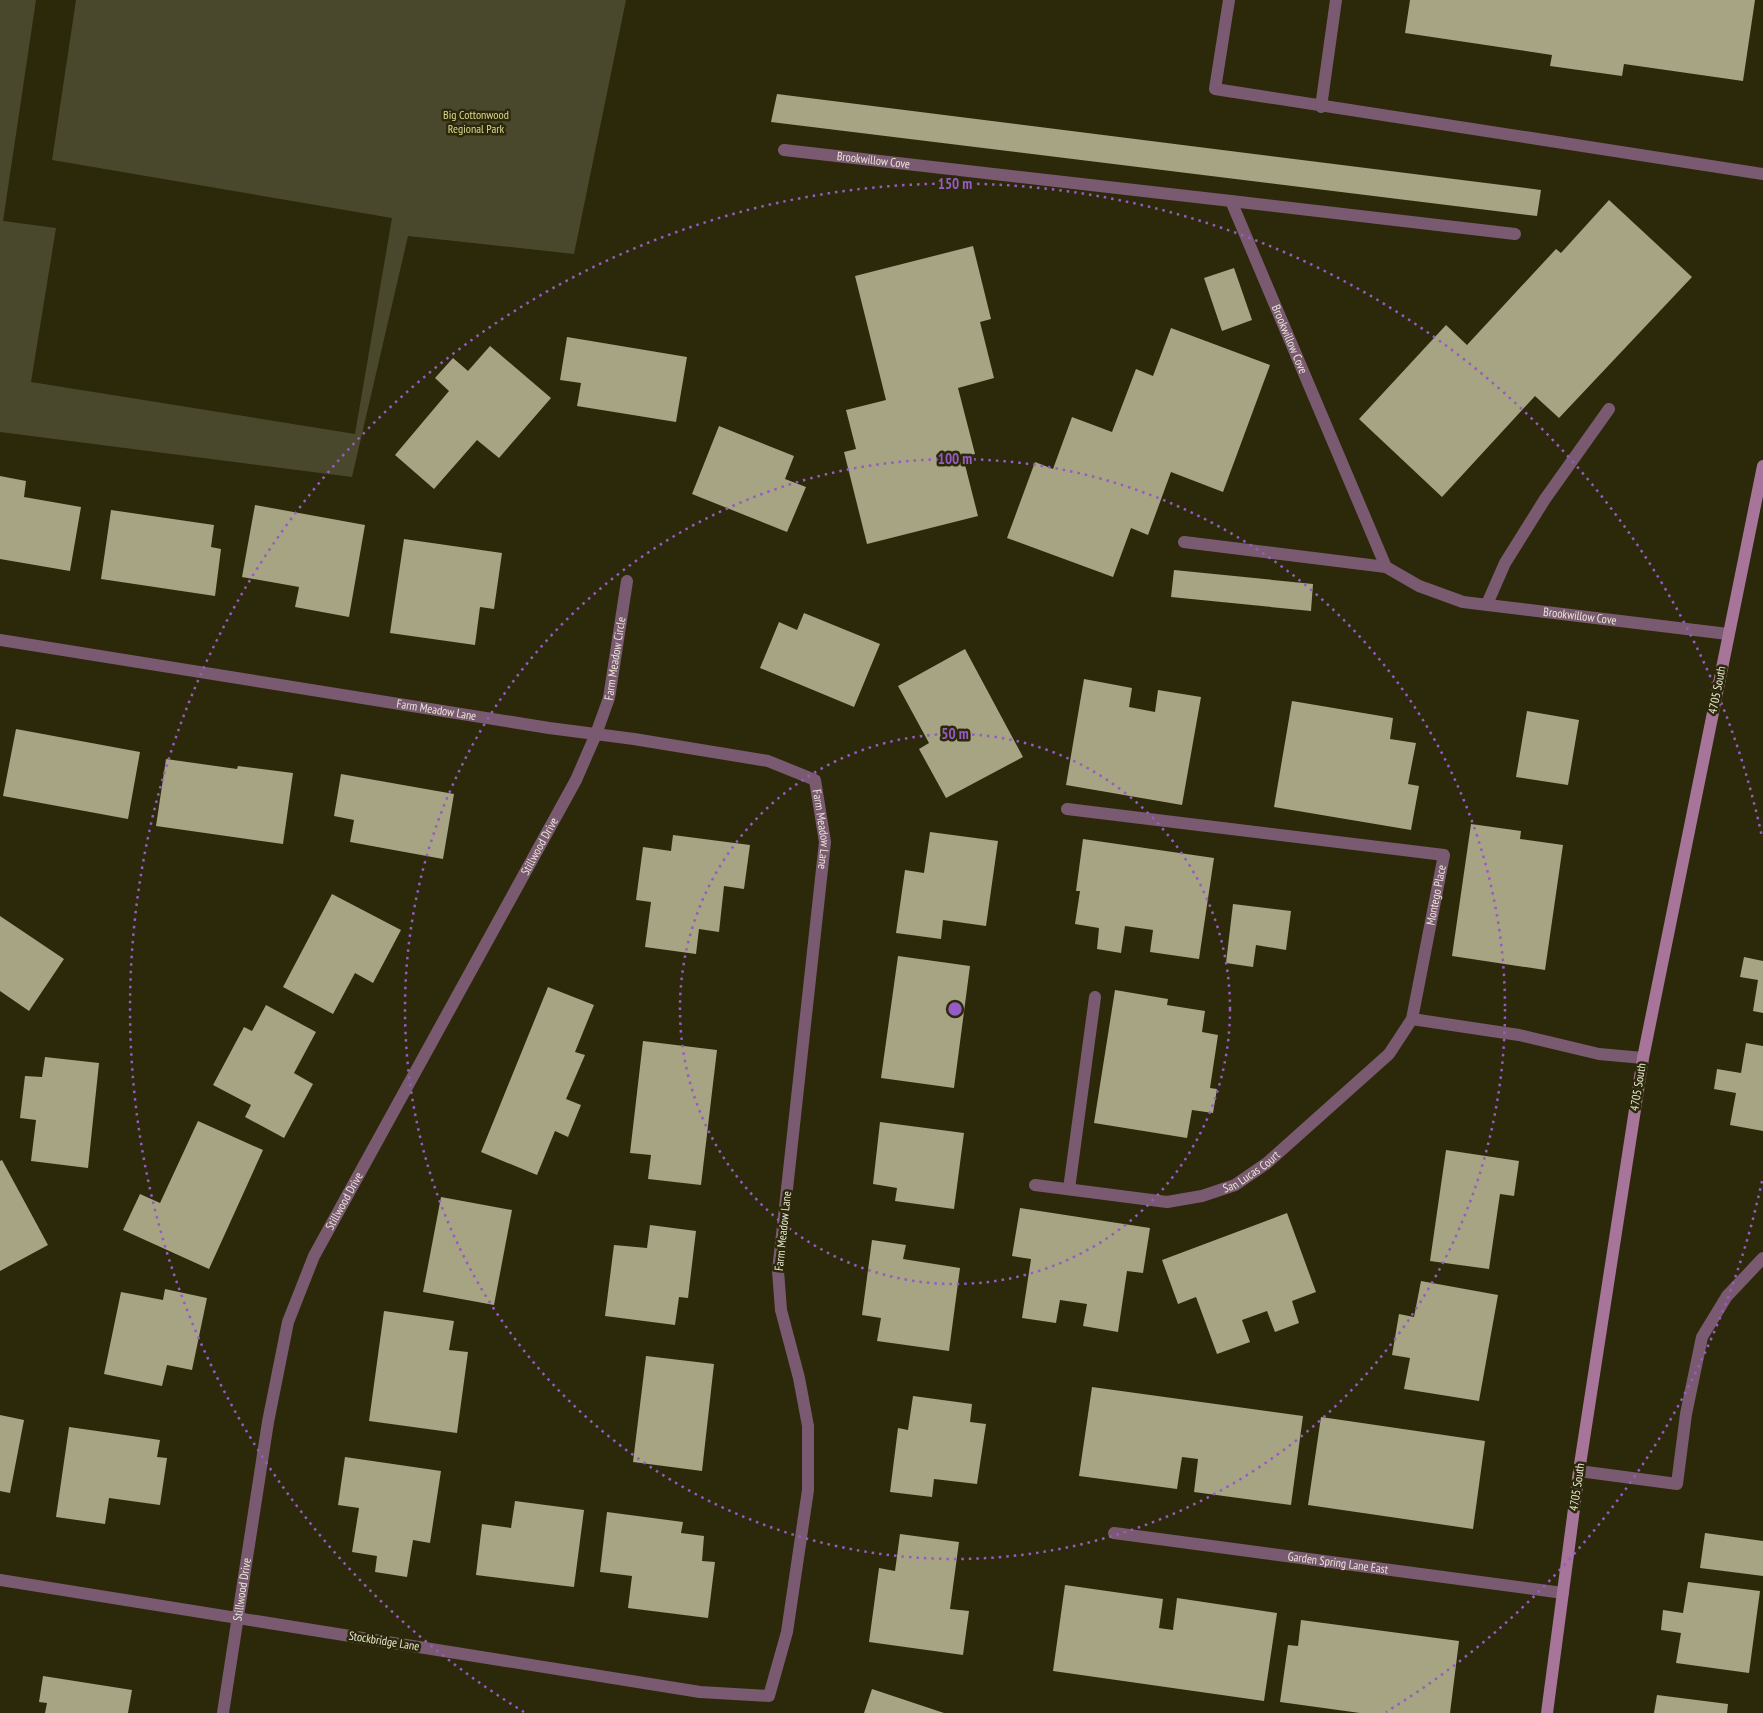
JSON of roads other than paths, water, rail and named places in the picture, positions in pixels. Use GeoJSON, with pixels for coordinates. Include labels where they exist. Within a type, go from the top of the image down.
{"type":"FeatureCollection","features":[{"type":"Feature","properties":{"kind":"street"},"geometry":{"type":"LineString","coordinates":[[1229,0],[1215,89],[1763,174]]}},
{"type":"Feature","properties":{"kind":"street"},"geometry":{"type":"LineString","coordinates":[[1322,107],[1336,0]]}},
{"type":"Feature","properties":{"kind":"street","name":"Brookwillow Cove"},"geometry":{"type":"LineString","coordinates":[[784,150],[1231,201],[1386,567],[1441,596],[1487,604],[1728,634]]}},
{"type":"Feature","properties":{"kind":"street"},"geometry":{"type":"LineString","coordinates":[[1231,201],[1514,234]]}},
{"type":"Feature","properties":{"kind":"street"},"geometry":{"type":"LineString","coordinates":[[1487,604],[1504,563],[1545,499],[1609,409]]}},
{"type":"Feature","properties":{"kind":"street","name":"4705 South"},"geometry":{"type":"LineString","coordinates":[[1547,1713],[1579,1471],[1642,1058],[1763,466]]}},
{"type":"Feature","properties":{"kind":"street"},"geometry":{"type":"LineString","coordinates":[[1184,542],[1386,567]]}},
{"type":"Feature","properties":{"kind":"street","name":"Farm Meadow Circle"},"geometry":{"type":"LineString","coordinates":[[596,734],[609,698],[627,581]]}},
{"type":"Feature","properties":{"kind":"street","name":"Farm Meadow Lane"},"geometry":{"type":"LineString","coordinates":[[0,640],[596,734],[634,738],[768,761],[816,780],[825,842],[778,1271],[781,1310],[799,1378],[808,1426],[808,1490],[787,1632],[769,1696]]}},
{"type":"Feature","properties":{"kind":"street","name":"Stillwood Drive"},"geometry":{"type":"LineString","coordinates":[[223,1713],[240,1618],[268,1422],[288,1322],[314,1256],[576,780],[596,734]]}},
{"type":"Feature","properties":{"kind":"street","name":"Montego Place"},"geometry":{"type":"LineString","coordinates":[[1068,809],[1444,855],[1412,1019]]}},
{"type":"Feature","properties":{"kind":"street"},"geometry":{"type":"LineString","coordinates":[[1069,1189],[1095,997]]}},
{"type":"Feature","properties":{"kind":"street"},"geometry":{"type":"LineString","coordinates":[[1412,1019],[1519,1035],[1599,1054],[1642,1058]]}},
{"type":"Feature","properties":{"kind":"street","name":"San Lucas Court"},"geometry":{"type":"LineString","coordinates":[[1035,1185],[1166,1202],[1202,1196],[1235,1185],[1267,1163],[1389,1054],[1412,1019]]}},
{"type":"Feature","properties":{"kind":"street"},"geometry":{"type":"LineString","coordinates":[[1579,1471],[1677,1484],[1686,1414],[1702,1337],[1727,1296],[1763,1258]]}},
{"type":"Feature","properties":{"kind":"street","name":"Garden Spring Lane East"},"geometry":{"type":"LineString","coordinates":[[1114,1533],[1563,1593]]}},
{"type":"Feature","properties":{"kind":"street","name":"Stockbridge Lane"},"geometry":{"type":"LineString","coordinates":[[0,1580],[700,1692],[769,1696]]}},
{"type":"Feature","properties":{"kind":"park label","name":"Big Cottonwood Regional Park"},"geometry":{"type":"Point","coordinates":[476,122]}}]}
